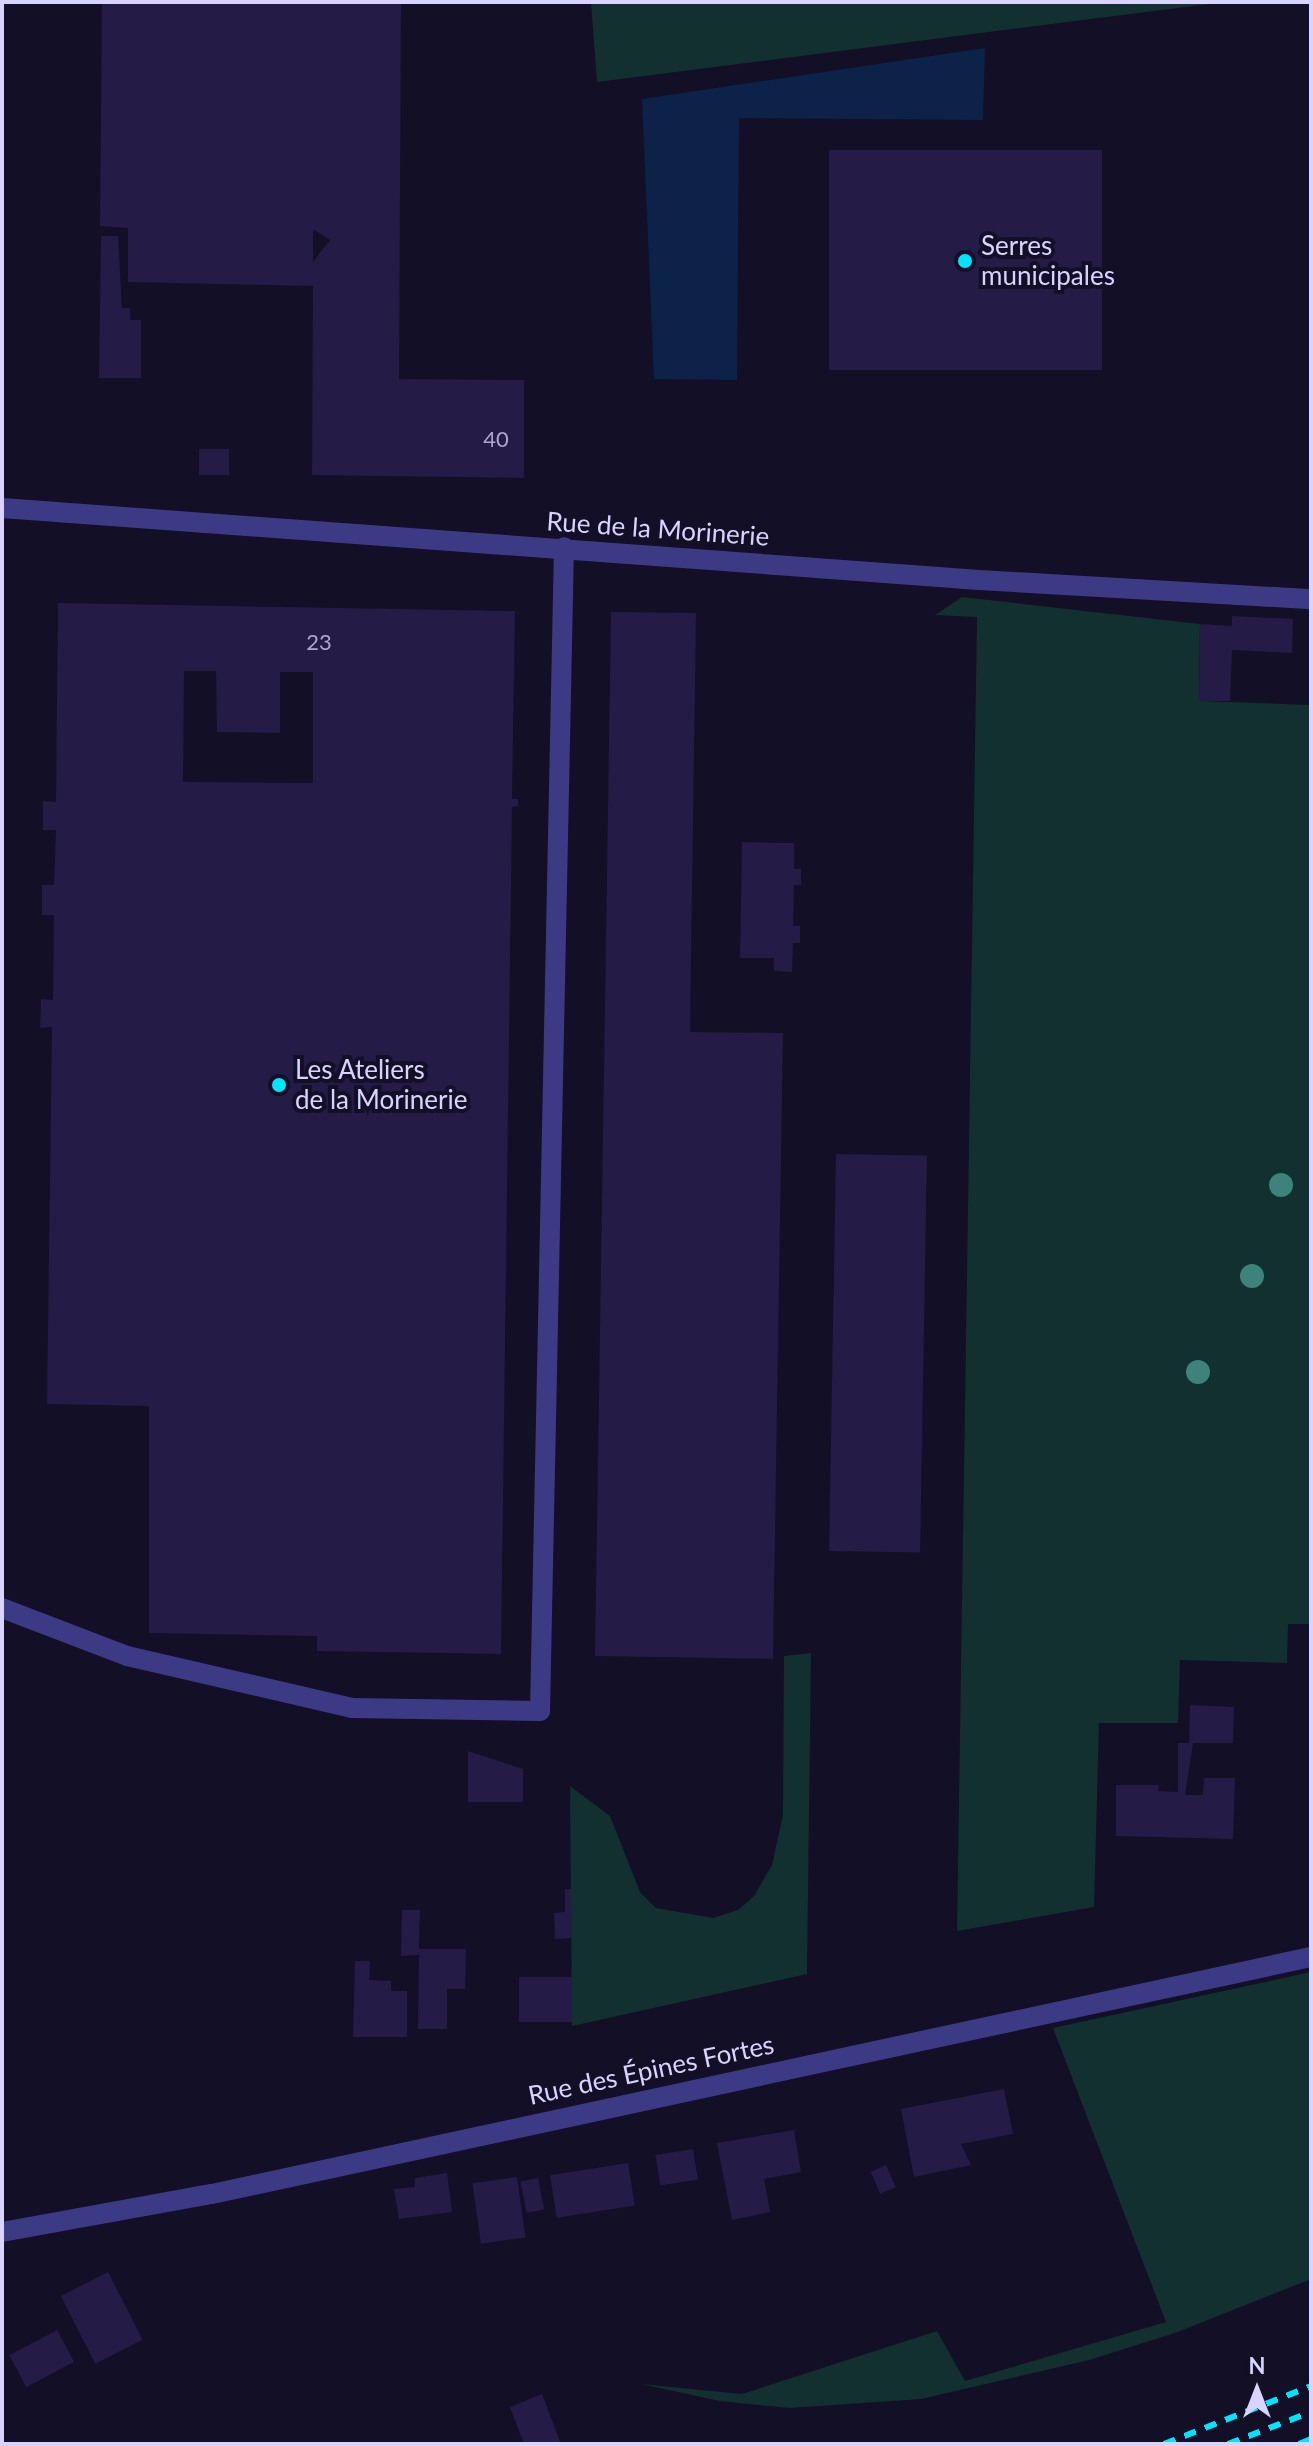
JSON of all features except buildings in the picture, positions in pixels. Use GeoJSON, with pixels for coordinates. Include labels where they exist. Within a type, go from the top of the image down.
{"type":"FeatureCollection","features":[{"type":"Feature","properties":{"kind":"street","name":"Rue de la Morinerie"},"geometry":{"type":"LineString","coordinates":[[2,508],[564,547],[979,580],[1311,599]]}},
{"type":"Feature","properties":{"kind":"street"},"geometry":{"type":"LineString","coordinates":[[2,1608],[127,1656],[352,1708],[540,1711],[564,547]]}},
{"type":"Feature","properties":{"kind":"street","name":"Rue des Épines Fortes"},"geometry":{"type":"LineString","coordinates":[[2,2232],[212,2194],[1311,1957]]}},
{"type":"Feature","properties":{"kind":"green space"},"geometry":{"type":"Polygon","coordinates":[[[591,2],[1225,2],[597,82],[591,2]]]}},
{"type":"Feature","properties":{"kind":"green space"},"geometry":{"type":"Polygon","coordinates":[[[962,597],[1200,624],[1199,701],[1311,705],[1311,1624],[1288,1624],[1287,1663],[1180,1660],[1178,1723],[1099,1723],[1094,1907],[957,1931],[977,617],[935,615],[962,597]]]}},
{"type":"Feature","properties":{"kind":"green space"},"geometry":{"type":"Polygon","coordinates":[[[811,1653],[807,1974],[572,2026],[570,1786],[610,1816],[640,1892],[656,1908],[713,1918],[738,1910],[754,1896],[772,1865],[783,1815],[784,1656],[811,1653]]]}},
{"type":"Feature","properties":{"kind":"green space"},"geometry":{"type":"Polygon","coordinates":[[[1311,1972],[1311,2279],[1175,2333],[1089,2360],[921,2399],[790,2408],[720,2401],[641,2384],[742,2394],[937,2331],[965,2381],[1166,2322],[1053,2028],[1311,1972]]]}},
{"type":"Feature","properties":{"kind":"water"},"geometry":{"type":"Polygon","coordinates":[[[985,48],[983,120],[739,118],[737,380],[654,379],[642,99],[985,48]]]}},
{"type":"Feature","properties":{"kind":"railway"},"geometry":{"type":"LineString","coordinates":[[1164,2444],[1311,2386]]}},
{"type":"Feature","properties":{"kind":"railway"},"geometry":{"type":"LineString","coordinates":[[1228,2444],[1311,2412]]}},
{"type":"Feature","properties":{"kind":"railway"},"geometry":{"type":"LineString","coordinates":[[1299,2444],[1311,2439]]}},
{"type":"Feature","properties":{"kind":"place","name":"Serres municipales"},"geometry":{"type":"Point","coordinates":[965,261]}},
{"type":"Feature","properties":{"kind":"place","name":"Les Ateliers de la Morinerie"},"geometry":{"type":"Point","coordinates":[279,1085]}}]}
